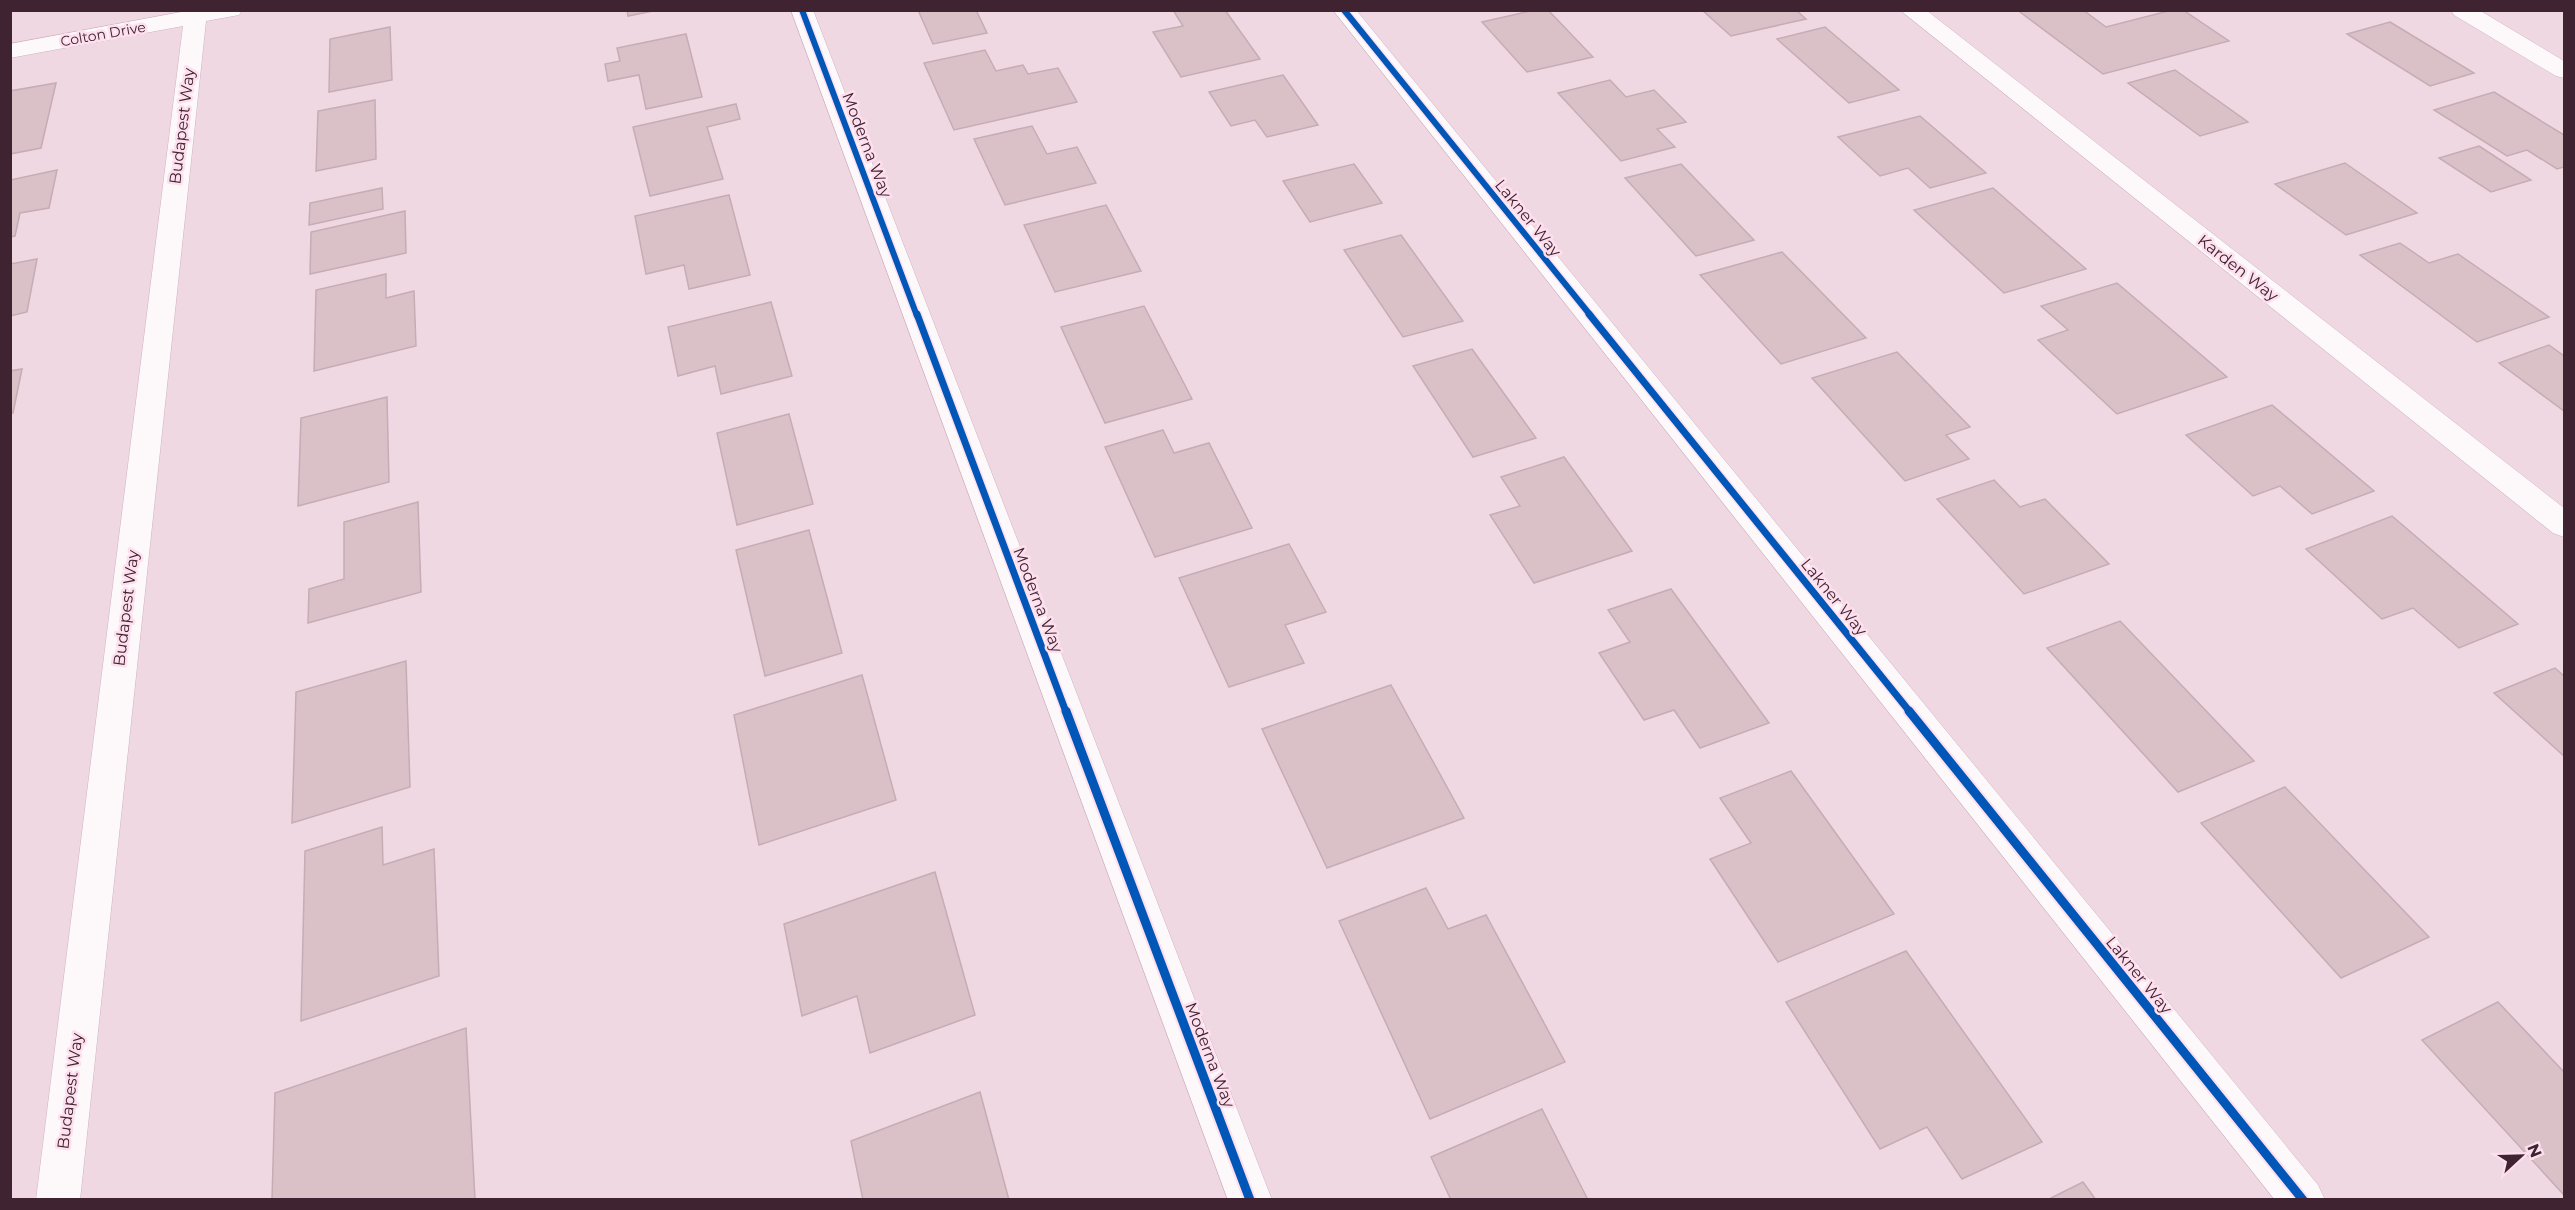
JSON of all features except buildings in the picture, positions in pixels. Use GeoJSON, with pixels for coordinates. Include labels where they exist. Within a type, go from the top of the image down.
{"type":"FeatureCollection","features":[{"type":"Feature","properties":{"kind":"street","name":"Colton Drive"},"geometry":{"type":"LineString","coordinates":[[10,51],[231,10]]}},
{"type":"Feature","properties":{"kind":"street","name":"Moderna Way"},"geometry":{"type":"LineString","coordinates":[[802,10],[1250,1200]]}},
{"type":"Feature","properties":{"kind":"street","name":"Lakner Way"},"geometry":{"type":"LineString","coordinates":[[1344,10],[2303,1200]]}},
{"type":"Feature","properties":{"kind":"street","name":"Karden Way"},"geometry":{"type":"LineString","coordinates":[[1911,10],[2565,525]]}},
{"type":"Feature","properties":{"kind":"street"},"geometry":{"type":"LineString","coordinates":[[2463,10],[2565,71]]}},
{"type":"Feature","properties":{"kind":"street","name":"Budapest Way"},"geometry":{"type":"LineString","coordinates":[[58,1200],[195,17]]}},
{"type":"Feature","properties":{"kind":"cycle path"},"geometry":{"type":"LineString","coordinates":[[802,10],[1250,1200]]}},
{"type":"Feature","properties":{"kind":"cycle path"},"geometry":{"type":"LineString","coordinates":[[1344,10],[2303,1200]]}}]}
